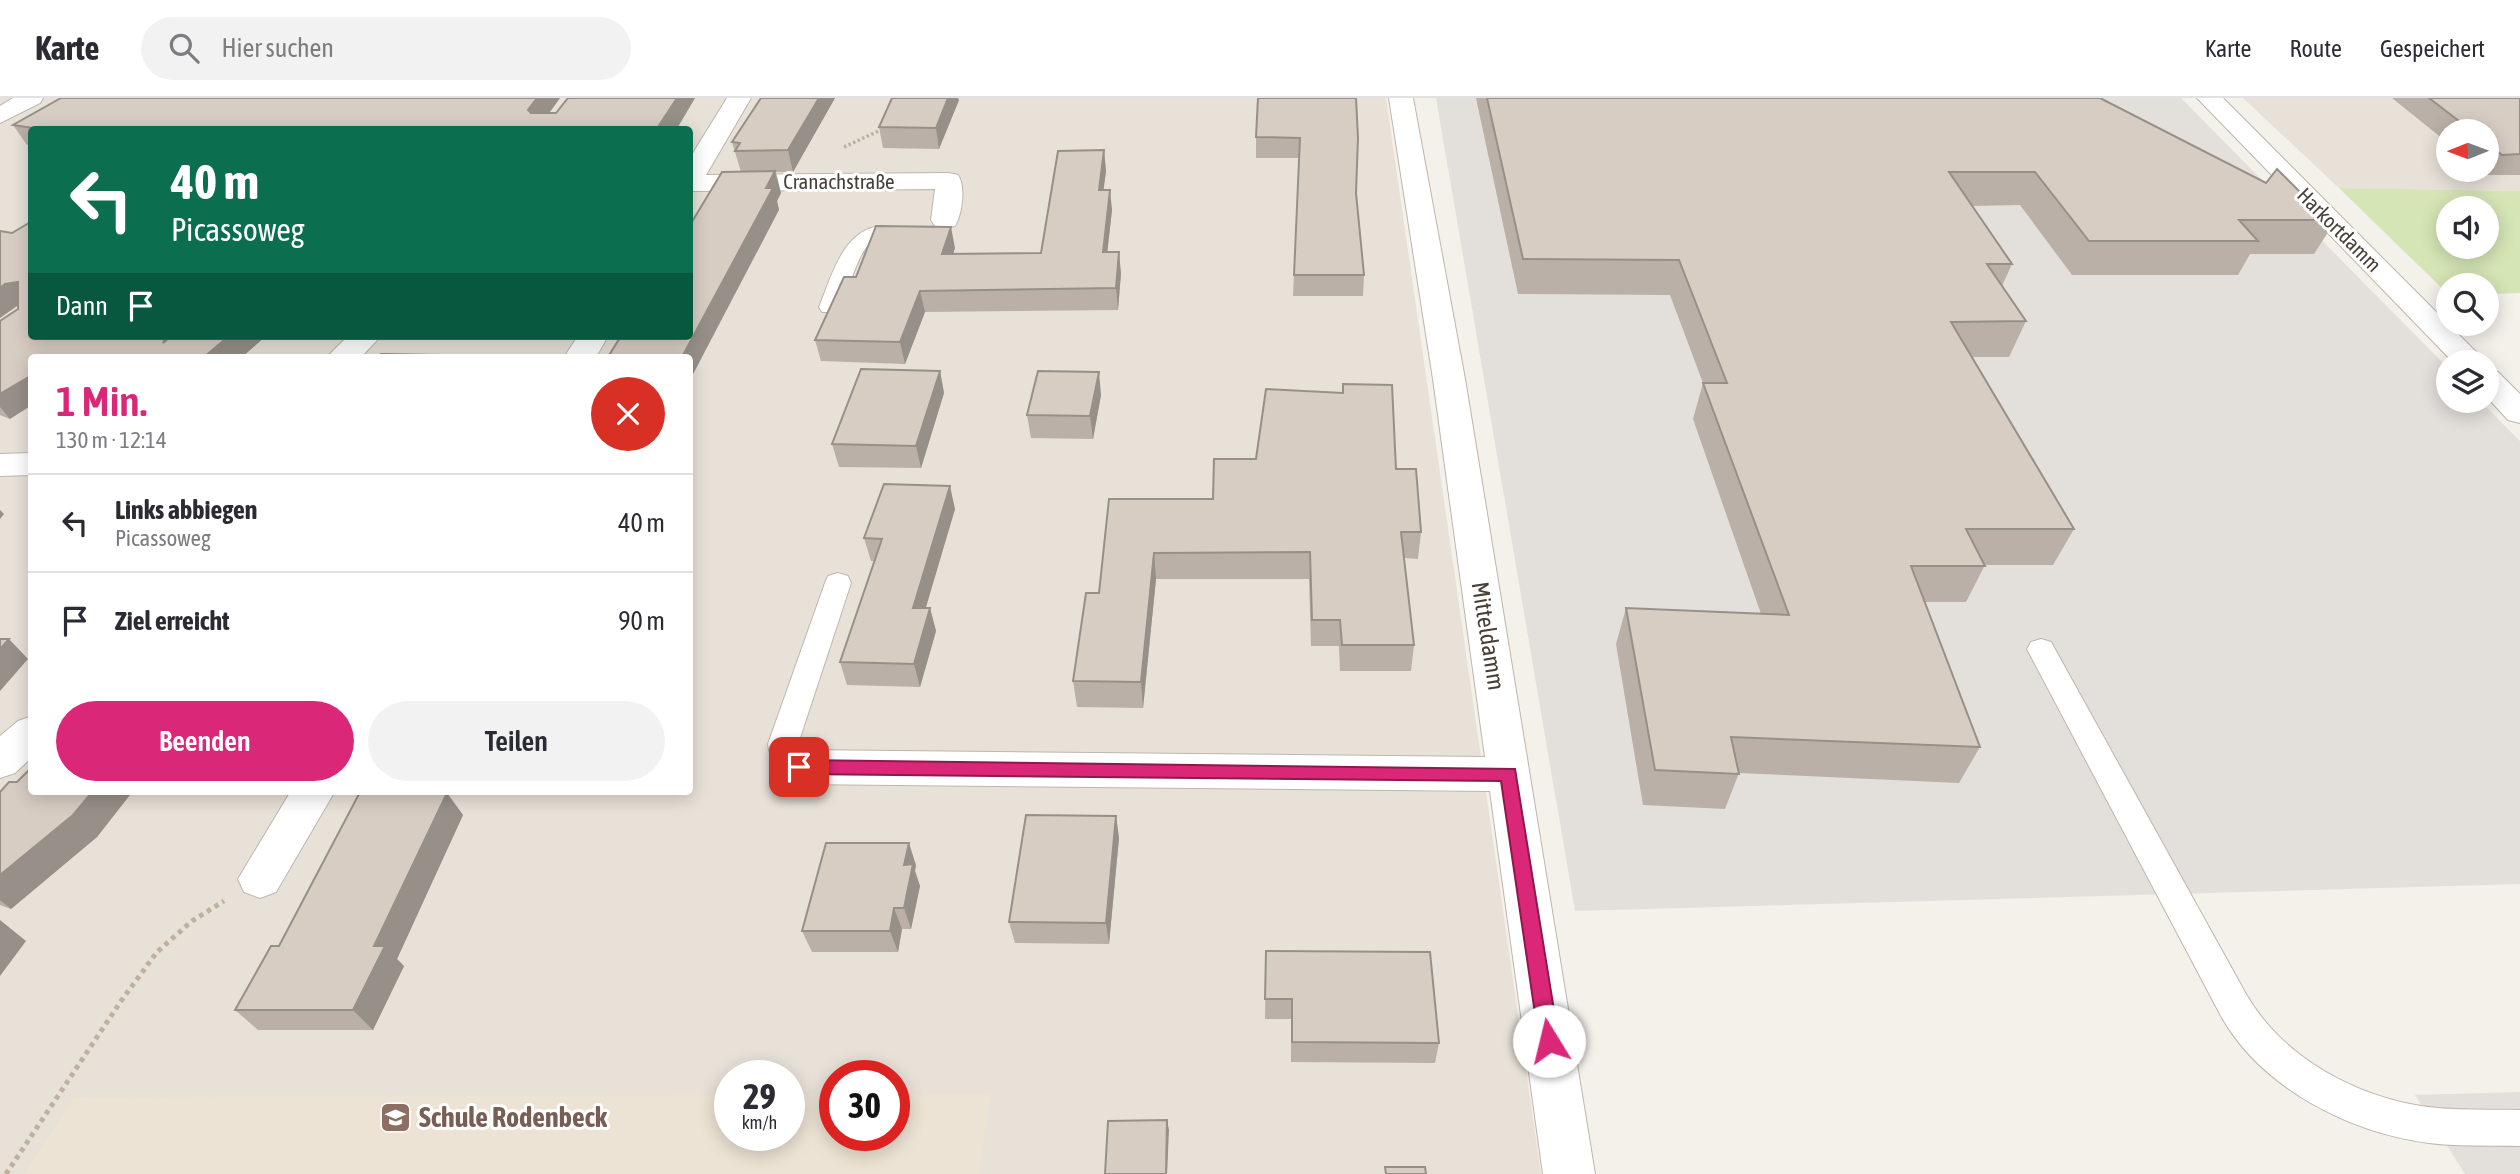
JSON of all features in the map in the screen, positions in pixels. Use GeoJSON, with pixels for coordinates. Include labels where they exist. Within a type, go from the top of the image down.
{"type":"FeatureCollection","features":[{"type":"Feature","properties":{"kind":"street"},"geometry":{"type":"LineString","coordinates":[[0,116],[31,98]]}},
{"type":"Feature","properties":{"kind":"street"},"geometry":{"type":"LineString","coordinates":[[693,176],[739,98]]}},
{"type":"Feature","properties":{"kind":"street","name":"Mitteldamm"},"geometry":{"type":"LineString","coordinates":[[1401,98],[1449,379],[1569,1174]]}},
{"type":"Feature","properties":{"kind":"street","name":"Harkortdamm"},"geometry":{"type":"LineString","coordinates":[[2209,98],[2458,350]]}},
{"type":"Feature","properties":{"kind":"street","name":"Cranachstraße"},"geometry":{"type":"LineString","coordinates":[[693,181],[949,181],[944,220]]}},
{"type":"Feature","properties":{"kind":"street"},"geometry":{"type":"LineString","coordinates":[[346,354],[362,340]]}},
{"type":"Feature","properties":{"kind":"street"},"geometry":{"type":"LineString","coordinates":[[2499,391],[2520,413]]}},
{"type":"Feature","properties":{"kind":"street"},"geometry":{"type":"LineString","coordinates":[[0,465],[28,464]]}},
{"type":"Feature","properties":{"kind":"street"},"geometry":{"type":"LineString","coordinates":[[0,761],[28,736]]}},
{"type":"Feature","properties":{"kind":"street"},"geometry":{"type":"LineString","coordinates":[[799,767],[1509,774]]}},
{"type":"Feature","properties":{"kind":"street"},"geometry":{"type":"LineString","coordinates":[[260,878],[312,795]]}},
{"type":"Feature","properties":{"kind":"lane"},"geometry":{"type":"LineString","coordinates":[[830,307],[850,261],[864,238],[871,234],[938,230],[944,220]]}},
{"type":"Feature","properties":{"kind":"lane"},"geometry":{"type":"LineString","coordinates":[[799,767],[785,756],[783,744],[838,583]]}},
{"type":"Feature","properties":{"kind":"lane"},"geometry":{"type":"LineString","coordinates":[[2041,649],[2221,982],[2243,1020],[2264,1044],[2295,1073],[2344,1100],[2389,1116],[2428,1125],[2520,1128]]}},
{"type":"Feature","properties":{"kind":"path"},"geometry":{"type":"LineString","coordinates":[[816,182],[831,154],[885,128]]}},
{"type":"Feature","properties":{"kind":"path"},"geometry":{"type":"LineString","coordinates":[[6,1174],[121,1001],[157,952],[192,922],[260,878]]}},
{"type":"Feature","properties":{"kind":"shaded area"},"geometry":{"type":"Polygon","coordinates":[[[0,98],[1386,98],[1541,1174],[0,1174],[0,98]]]}},
{"type":"Feature","properties":{"kind":"shaded area"},"geometry":{"type":"Polygon","coordinates":[[[1436,98],[2181,98],[2436,356],[2436,413],[2492,413],[2520,441],[2520,884],[1575,911],[1436,98]]]}},
{"type":"Feature","properties":{"kind":"shaded area"},"geometry":{"type":"Polygon","coordinates":[[[2243,98],[2520,98],[2520,191],[2339,188],[2243,98]]]}},
{"type":"Feature","properties":{"kind":"shaded area"},"geometry":{"type":"Polygon","coordinates":[[[2520,1092],[2520,1174],[2465,1174],[2415,1095],[2520,1092]]]}},
{"type":"Feature","properties":{"kind":"shaded area","name":"Schule Rodenbeck"},"geometry":{"type":"Polygon","coordinates":[[[714,1095],[714,1151],[805,1151],[805,1095],[819,1095],[819,1151],[910,1151],[910,1095],[991,1095],[979,1174],[24,1174],[74,1097],[714,1095]]]}},
{"type":"Feature","properties":{"kind":"green space"},"geometry":{"type":"Polygon","coordinates":[[[2339,188],[2520,191],[2520,293],[2499,294],[2499,273],[2436,273],[2436,282],[2339,188]]]}},
{"type":"Feature","properties":{"kind":"building"},"geometry":{"type":"Polygon","coordinates":[[[61,98],[537,98],[528,110],[531,113],[556,113],[568,98],[677,98],[659,126],[28,127],[13,125],[61,98]]]}},
{"type":"Feature","properties":{"kind":"building"},"geometry":{"type":"Polygon","coordinates":[[[761,98],[819,98],[788,150],[735,151],[740,143],[732,142],[761,98]]]}},
{"type":"Feature","properties":{"kind":"building"},"geometry":{"type":"Polygon","coordinates":[[[892,98],[948,98],[936,128],[879,127],[892,98]]]}},
{"type":"Feature","properties":{"kind":"building"},"geometry":{"type":"Polygon","coordinates":[[[1258,98],[1356,98],[1356,193],[1364,275],[1294,275],[1300,138],[1256,137],[1258,98]]]}},
{"type":"Feature","properties":{"kind":"building"},"geometry":{"type":"Polygon","coordinates":[[[1487,98],[2100,98],[2266,183],[2277,169],[2319,211],[2336,220],[2239,220],[2258,241],[2089,241],[2035,172],[1949,172],[2012,264],[1987,264],[2026,321],[1951,322],[2074,529],[1966,529],[1985,566],[1911,566],[1980,747],[1731,737],[1739,774],[1655,770],[1626,608],[1789,615],[1703,383],[1727,383],[1679,260],[1523,259],[1487,98]]]}},
{"type":"Feature","properties":{"kind":"building"},"geometry":{"type":"Polygon","coordinates":[[[2429,98],[2520,98],[2520,154],[2502,155],[2499,153],[2499,119],[2456,119],[2429,98]]]}},
{"type":"Feature","properties":{"kind":"building"},"geometry":{"type":"Polygon","coordinates":[[[1104,150],[1099,190],[1110,190],[1103,252],[1119,252],[1116,288],[920,291],[900,342],[815,340],[844,277],[856,277],[876,226],[951,227],[942,254],[1041,253],[1058,151],[1104,150]]]}},
{"type":"Feature","properties":{"kind":"building"},"geometry":{"type":"Polygon","coordinates":[[[775,171],[766,188],[773,188],[693,337],[693,220],[722,172],[775,171]]]}},
{"type":"Feature","properties":{"kind":"building"},"geometry":{"type":"Polygon","coordinates":[[[28,224],[28,340],[165,340],[163,343],[166,340],[224,340],[208,354],[28,354],[28,377],[0,394],[0,321],[18,309],[18,282],[5,284],[0,288],[0,231],[12,233],[28,224]]]}},
{"type":"Feature","properties":{"kind":"building"},"geometry":{"type":"Polygon","coordinates":[[[619,340],[691,340],[684,354],[610,354],[619,340]]]}},
{"type":"Feature","properties":{"kind":"building"},"geometry":{"type":"Polygon","coordinates":[[[861,369],[940,371],[916,446],[832,444],[861,369]]]}},
{"type":"Feature","properties":{"kind":"building"},"geometry":{"type":"Polygon","coordinates":[[[1038,371],[1099,372],[1090,416],[1027,415],[1038,371]]]}},
{"type":"Feature","properties":{"kind":"building"},"geometry":{"type":"Polygon","coordinates":[[[1343,384],[1392,385],[1396,469],[1416,469],[1421,532],[1401,532],[1414,645],[1342,645],[1340,620],[1312,620],[1310,552],[1154,553],[1141,682],[1073,681],[1086,593],[1099,593],[1109,499],[1213,499],[1214,459],[1256,459],[1266,389],[1343,393],[1343,384]]]}},
{"type":"Feature","properties":{"kind":"building"},"geometry":{"type":"Polygon","coordinates":[[[884,484],[950,486],[913,608],[930,608],[914,664],[840,662],[882,539],[864,538],[884,484]]]}},
{"type":"Feature","properties":{"kind":"building"},"geometry":{"type":"Polygon","coordinates":[[[0,639],[9,639],[0,649],[0,639]]]}},
{"type":"Feature","properties":{"kind":"building"},"geometry":{"type":"Polygon","coordinates":[[[28,771],[28,795],[90,795],[73,815],[0,875],[0,792],[9,782],[17,782],[28,771]]]}},
{"type":"Feature","properties":{"kind":"building"},"geometry":{"type":"Polygon","coordinates":[[[358,795],[446,795],[374,946],[385,946],[353,1010],[235,1010],[271,946],[279,946],[358,795]]]}},
{"type":"Feature","properties":{"kind":"building"},"geometry":{"type":"Polygon","coordinates":[[[1026,815],[1116,816],[1106,923],[1009,922],[1026,815]]]}},
{"type":"Feature","properties":{"kind":"building"},"geometry":{"type":"Polygon","coordinates":[[[826,843],[909,843],[904,865],[913,864],[904,908],[894,908],[890,931],[802,931],[826,843]]]}},
{"type":"Feature","properties":{"kind":"building"},"geometry":{"type":"Polygon","coordinates":[[[1266,951],[1430,952],[1439,1043],[1292,1042],[1292,999],[1265,999],[1266,951]]]}},
{"type":"Feature","properties":{"kind":"building"},"geometry":{"type":"Polygon","coordinates":[[[1167,1120],[1166,1174],[1105,1174],[1108,1121],[1167,1120]]]}},
{"type":"Feature","properties":{"kind":"building"},"geometry":{"type":"Polygon","coordinates":[[[1385,1167],[1425,1167],[1426,1174],[1386,1174],[1385,1167]]]}},
{"type":"Feature","properties":{"kind":"place","name":"Schule Rodenbeck"},"geometry":{"type":"Point","coordinates":[396,1117]}},
{"type":"Feature","properties":{"kind":"route"},"geometry":{"type":"LineString","coordinates":[[799,767],[1509,774],[1549,1041]]}}]}
